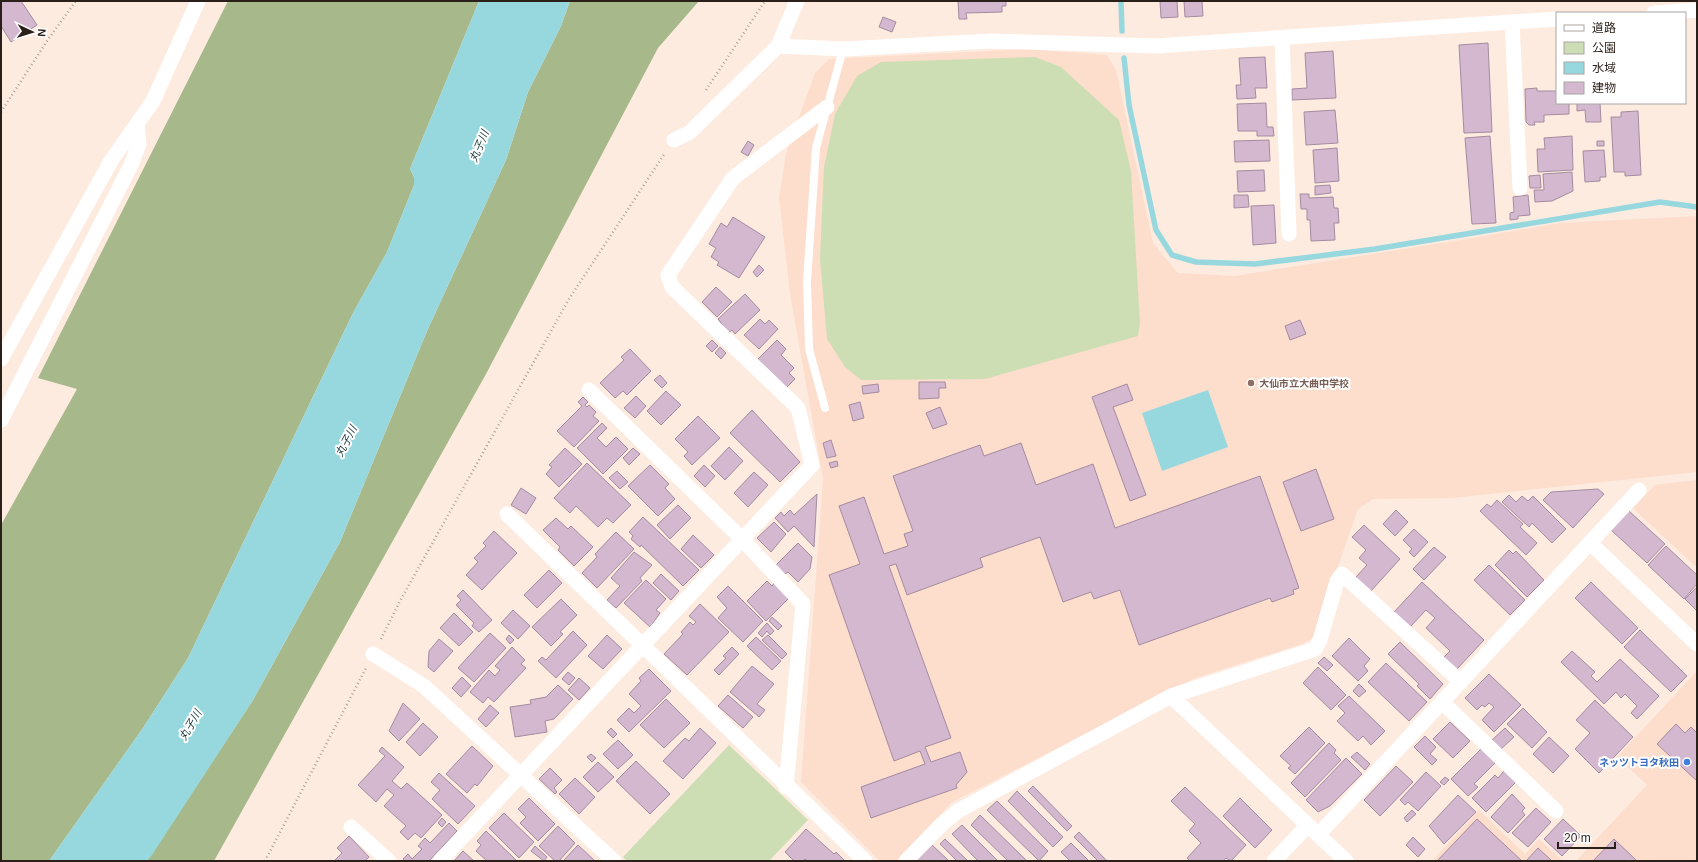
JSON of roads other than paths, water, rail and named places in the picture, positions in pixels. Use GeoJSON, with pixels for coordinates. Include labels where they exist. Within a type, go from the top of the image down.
{"type":"FeatureCollection","features":[{"type":"Feature","properties":{"kind":"street"},"geometry":{"type":"LineString","coordinates":[[1,359],[111,161],[153,101],[198,1]]}},
{"type":"Feature","properties":{"kind":"street"},"geometry":{"type":"LineString","coordinates":[[674,140],[689,133],[778,46],[797,1]]}},
{"type":"Feature","properties":{"kind":"street"},"geometry":{"type":"LineString","coordinates":[[1668,12],[1697,10]]}},
{"type":"Feature","properties":{"kind":"street"},"geometry":{"type":"LineString","coordinates":[[778,46],[843,49],[992,41],[1156,46],[1556,19]]}},
{"type":"Feature","properties":{"kind":"street"},"geometry":{"type":"LineString","coordinates":[[1512,22],[1520,188]]}},
{"type":"Feature","properties":{"kind":"street"},"geometry":{"type":"LineString","coordinates":[[1282,38],[1289,234]]}},
{"type":"Feature","properties":{"kind":"street"},"geometry":{"type":"LineString","coordinates":[[440,861],[643,647],[812,465],[798,408],[672,287],[668,275],[733,178],[827,107]]}},
{"type":"Feature","properties":{"kind":"street"},"geometry":{"type":"LineString","coordinates":[[1,420],[131,165],[138,144],[137,124]]}},
{"type":"Feature","properties":{"kind":"street"},"geometry":{"type":"LineString","coordinates":[[589,390],[742,539],[803,604],[786,787]]}},
{"type":"Feature","properties":{"kind":"street"},"geometry":{"type":"LineString","coordinates":[[1274,861],[1313,830],[1442,702],[1639,490]]}},
{"type":"Feature","properties":{"kind":"street"},"geometry":{"type":"LineString","coordinates":[[507,514],[786,787],[865,861]]}},
{"type":"Feature","properties":{"kind":"street"},"geometry":{"type":"LineString","coordinates":[[1590,543],[1697,644]]}},
{"type":"Feature","properties":{"kind":"street"},"geometry":{"type":"LineString","coordinates":[[906,861],[942,824],[958,812],[1171,696],[1315,649],[1320,640],[1336,582],[1342,574],[1461,682]]}},
{"type":"Feature","properties":{"kind":"street"},"geometry":{"type":"LineString","coordinates":[[372,654],[424,686],[614,861]]}},
{"type":"Feature","properties":{"kind":"street"},"geometry":{"type":"LineString","coordinates":[[1171,696],[1346,861]]}},
{"type":"Feature","properties":{"kind":"street"},"geometry":{"type":"LineString","coordinates":[[1442,702],[1556,811]]}},
{"type":"Feature","properties":{"kind":"street"},"geometry":{"type":"LineString","coordinates":[[351,827],[389,861]]}},
{"type":"Feature","properties":{"kind":"lane"},"geometry":{"type":"LineString","coordinates":[[825,408],[809,349],[807,282],[816,148],[843,49]]}},
{"type":"Feature","properties":{"kind":"water","name":"丸子川"},"geometry":{"type":"Polygon","coordinates":[[[479,1],[570,1],[561,26],[528,92],[506,160],[427,331],[340,542],[253,700],[147,861],[49,861],[143,728],[188,658],[353,313],[387,252],[414,185],[414,177],[410,169],[479,1]]]}},
{"type":"Feature","properties":{"kind":"water"},"geometry":{"type":"Polygon","coordinates":[[[1208,390],[1228,447],[1162,471],[1142,413],[1208,390]]]}},
{"type":"Feature","properties":{"kind":"waterway"},"geometry":{"type":"LineString","coordinates":[[1121,1],[1122,31]]}},
{"type":"Feature","properties":{"kind":"waterway"},"geometry":{"type":"LineString","coordinates":[[1124,58],[1129,105],[1156,230],[1172,255],[1196,262],[1255,264],[1375,249],[1660,202],[1697,207]]}},
{"type":"Feature","properties":{"kind":"place","name":"大仙市立大曲中学校"},"geometry":{"type":"Point","coordinates":[1251,383]}},
{"type":"Feature","properties":{"kind":"place","name":"ネッツトヨタ秋田"},"geometry":{"type":"Point","coordinates":[1687,762]}}]}
